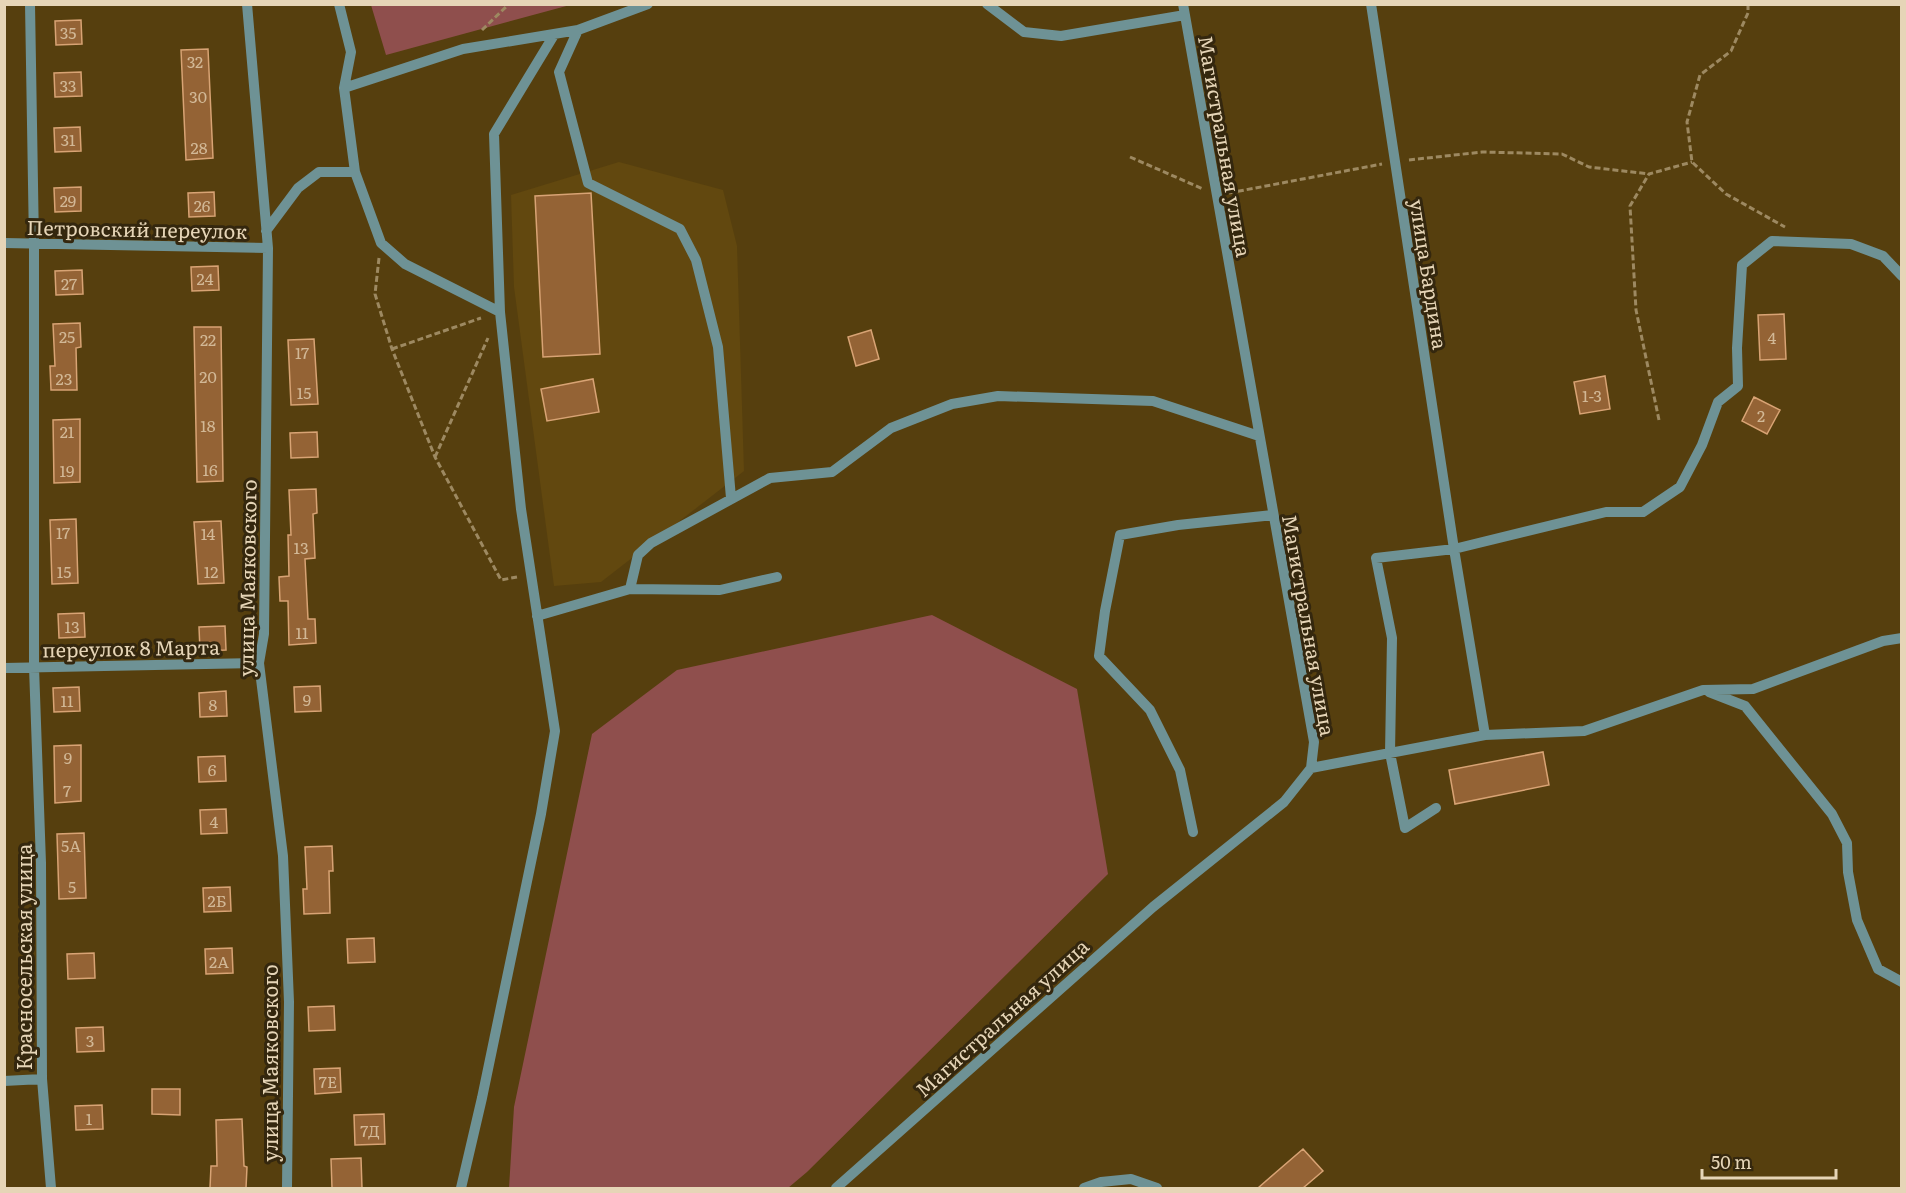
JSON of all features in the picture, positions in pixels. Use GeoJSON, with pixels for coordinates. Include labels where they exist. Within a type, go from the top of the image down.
{"type":"FeatureCollection","features":[{"type":"Feature","properties":{"kind":"street","name":"Красносельская улица"},"geometry":{"type":"LineString","coordinates":[[30,4],[34,244],[34,667],[41,863],[42,1079],[51,1188]]}},
{"type":"Feature","properties":{"kind":"street","name":"улица Маяковского"},"geometry":{"type":"LineString","coordinates":[[247,4],[268,248],[264,634],[259,663],[283,856],[289,1002],[287,1188]]}},
{"type":"Feature","properties":{"kind":"street"},"geometry":{"type":"LineString","coordinates":[[339,4],[351,52],[344,88],[355,172],[381,243],[405,264],[500,312]]}},
{"type":"Feature","properties":{"kind":"street"},"geometry":{"type":"LineString","coordinates":[[344,88],[463,49],[578,30],[648,4]]}},
{"type":"Feature","properties":{"kind":"street"},"geometry":{"type":"LineString","coordinates":[[987,4],[1024,32],[1060,36],[1184,10]]}},
{"type":"Feature","properties":{"kind":"street","name":"улица Бардина"},"geometry":{"type":"LineString","coordinates":[[1371,4],[1454,549],[1485,735]]}},
{"type":"Feature","properties":{"kind":"street","name":"Магистральная улица"},"geometry":{"type":"LineString","coordinates":[[836,1188],[1153,906],[1284,802],[1311,768],[1314,742],[1184,10]]}},
{"type":"Feature","properties":{"kind":"street"},"geometry":{"type":"LineString","coordinates":[[578,30],[559,72],[588,183],[680,229],[696,260],[718,346],[731,498]]}},
{"type":"Feature","properties":{"kind":"street"},"geometry":{"type":"LineString","coordinates":[[461,1188],[541,814],[555,732],[521,509],[500,312],[494,134],[554,35]]}},
{"type":"Feature","properties":{"kind":"street"},"geometry":{"type":"LineString","coordinates":[[266,231],[298,188],[319,172],[355,172]]}},
{"type":"Feature","properties":{"kind":"street"},"geometry":{"type":"LineString","coordinates":[[1436,808],[1405,828],[1390,753],[1392,638],[1376,558],[1454,549],[1606,512],[1643,512],[1680,487],[1702,445],[1718,402],[1738,386],[1737,348],[1742,265],[1772,241],[1851,244],[1884,256],[1902,276]]}},
{"type":"Feature","properties":{"kind":"street","name":"Петровский переулок"},"geometry":{"type":"LineString","coordinates":[[4,243],[268,248]]}},
{"type":"Feature","properties":{"kind":"street"},"geometry":{"type":"LineString","coordinates":[[630,590],[638,555],[651,543],[770,478],[831,472],[891,428],[952,405],[998,396],[1153,401],[1258,436]]}},
{"type":"Feature","properties":{"kind":"street"},"geometry":{"type":"LineString","coordinates":[[1194,832],[1180,770],[1150,710],[1099,656],[1120,535],[1178,525],[1273,515]]}},
{"type":"Feature","properties":{"kind":"street"},"geometry":{"type":"LineString","coordinates":[[537,616],[630,590],[720,590],[777,577]]}},
{"type":"Feature","properties":{"kind":"street"},"geometry":{"type":"LineString","coordinates":[[1311,768],[1485,735],[1584,731],[1703,690],[1753,689],[1883,641],[1902,638]]}},
{"type":"Feature","properties":{"kind":"street","name":"переулок 8 Марта"},"geometry":{"type":"LineString","coordinates":[[4,668],[259,663]]}},
{"type":"Feature","properties":{"kind":"street"},"geometry":{"type":"LineString","coordinates":[[1703,690],[1745,706],[1832,814],[1847,843],[1848,872],[1857,920],[1878,969],[1902,982]]}},
{"type":"Feature","properties":{"kind":"street"},"geometry":{"type":"LineString","coordinates":[[4,1081],[42,1079]]}},
{"type":"Feature","properties":{"kind":"street"},"geometry":{"type":"LineString","coordinates":[[1084,1188],[1101,1182],[1131,1179],[1157,1188]]}},
{"type":"Feature","properties":{"kind":"path"},"geometry":{"type":"LineString","coordinates":[[463,49],[509,4]]}},
{"type":"Feature","properties":{"kind":"path"},"geometry":{"type":"LineString","coordinates":[[1748,4],[1748,13],[1731,51],[1700,75],[1687,122],[1692,162],[1726,194],[1814,243]]}},
{"type":"Feature","properties":{"kind":"path"},"geometry":{"type":"LineString","coordinates":[[1659,420],[1636,310],[1630,206],[1649,174],[1692,162]]}},
{"type":"Feature","properties":{"kind":"path"},"geometry":{"type":"LineString","coordinates":[[381,243],[375,294],[392,349],[435,457],[501,580]]}},
{"type":"Feature","properties":{"kind":"path"},"geometry":{"type":"LineString","coordinates":[[392,349],[500,312]]}},
{"type":"Feature","properties":{"kind":"path"},"geometry":{"type":"LineString","coordinates":[[435,457],[500,312]]}},
{"type":"Feature","properties":{"kind":"shaded area"},"geometry":{"type":"Polygon","coordinates":[[[371,4],[570,5],[386,55],[371,4]]]}},
{"type":"Feature","properties":{"kind":"shaded area"},"geometry":{"type":"Polygon","coordinates":[[[619,162],[723,190],[737,246],[744,471],[601,582],[554,586],[514,287],[511,195],[619,162]]]}},
{"type":"Feature","properties":{"kind":"shaded area"},"geometry":{"type":"Polygon","coordinates":[[[932,615],[1077,689],[1108,874],[807,1172],[788,1188],[509,1188],[514,1107],[592,734],[677,670],[932,615]]]}},
{"type":"Feature","properties":{"kind":"building"},"geometry":{"type":"Polygon","coordinates":[[[81,20],[82,44],[56,45],[55,21],[81,20]]]}},
{"type":"Feature","properties":{"kind":"building"},"geometry":{"type":"Polygon","coordinates":[[[208,49],[213,158],[186,160],[181,50],[208,49]]]}},
{"type":"Feature","properties":{"kind":"building"},"geometry":{"type":"Polygon","coordinates":[[[81,72],[82,96],[55,97],[54,73],[81,72]]]}},
{"type":"Feature","properties":{"kind":"building"},"geometry":{"type":"Polygon","coordinates":[[[80,127],[81,151],[55,152],[54,128],[80,127]]]}},
{"type":"Feature","properties":{"kind":"building"},"geometry":{"type":"Polygon","coordinates":[[[81,187],[81,211],[55,212],[54,188],[81,187]]]}},
{"type":"Feature","properties":{"kind":"building"},"geometry":{"type":"Polygon","coordinates":[[[214,192],[215,216],[189,217],[188,193],[214,192]]]}},
{"type":"Feature","properties":{"kind":"building"},"geometry":{"type":"Polygon","coordinates":[[[591,193],[600,354],[543,357],[535,196],[591,193]]]}},
{"type":"Feature","properties":{"kind":"building"},"geometry":{"type":"Polygon","coordinates":[[[218,266],[219,290],[192,291],[191,267],[218,266]]]}},
{"type":"Feature","properties":{"kind":"building"},"geometry":{"type":"Polygon","coordinates":[[[82,270],[83,294],[56,295],[55,271],[82,270]]]}},
{"type":"Feature","properties":{"kind":"building"},"geometry":{"type":"Polygon","coordinates":[[[1784,314],[1786,359],[1760,360],[1758,315],[1784,314]]]}},
{"type":"Feature","properties":{"kind":"building"},"geometry":{"type":"Polygon","coordinates":[[[80,323],[81,347],[76,348],[77,390],[51,390],[50,366],[55,366],[53,324],[80,323]]]}},
{"type":"Feature","properties":{"kind":"building"},"geometry":{"type":"Polygon","coordinates":[[[194,327],[221,327],[223,481],[197,482],[194,327]]]}},
{"type":"Feature","properties":{"kind":"building"},"geometry":{"type":"Polygon","coordinates":[[[871,330],[879,359],[856,366],[848,337],[871,330]]]}},
{"type":"Feature","properties":{"kind":"building"},"geometry":{"type":"Polygon","coordinates":[[[314,339],[318,404],[291,405],[288,340],[314,339]]]}},
{"type":"Feature","properties":{"kind":"building"},"geometry":{"type":"Polygon","coordinates":[[[1605,376],[1610,409],[1580,414],[1574,382],[1605,376]]]}},
{"type":"Feature","properties":{"kind":"building"},"geometry":{"type":"Polygon","coordinates":[[[593,379],[599,412],[547,421],[541,389],[593,379]]]}},
{"type":"Feature","properties":{"kind":"building"},"geometry":{"type":"Polygon","coordinates":[[[1754,397],[1780,410],[1767,434],[1742,421],[1754,397]]]}},
{"type":"Feature","properties":{"kind":"building"},"geometry":{"type":"Polygon","coordinates":[[[80,419],[80,482],[54,483],[53,420],[80,419]]]}},
{"type":"Feature","properties":{"kind":"building"},"geometry":{"type":"Polygon","coordinates":[[[317,432],[318,457],[291,458],[290,433],[317,432]]]}},
{"type":"Feature","properties":{"kind":"building"},"geometry":{"type":"Polygon","coordinates":[[[316,489],[317,513],[313,514],[315,558],[305,559],[308,619],[315,619],[316,643],[289,645],[288,601],[280,601],[279,577],[289,576],[288,535],[291,535],[289,490],[316,489]]]}},
{"type":"Feature","properties":{"kind":"building"},"geometry":{"type":"Polygon","coordinates":[[[76,519],[78,583],[52,584],[50,520],[76,519]]]}},
{"type":"Feature","properties":{"kind":"building"},"geometry":{"type":"Polygon","coordinates":[[[221,521],[224,583],[198,584],[194,522],[221,521]]]}},
{"type":"Feature","properties":{"kind":"building"},"geometry":{"type":"Polygon","coordinates":[[[84,613],[85,637],[59,638],[58,614],[84,613]]]}},
{"type":"Feature","properties":{"kind":"building"},"geometry":{"type":"Polygon","coordinates":[[[225,626],[226,650],[200,651],[199,627],[225,626]]]}},
{"type":"Feature","properties":{"kind":"building"},"geometry":{"type":"Polygon","coordinates":[[[320,686],[321,711],[295,712],[294,687],[320,686]]]}},
{"type":"Feature","properties":{"kind":"building"},"geometry":{"type":"Polygon","coordinates":[[[79,687],[80,711],[54,712],[53,688],[79,687]]]}},
{"type":"Feature","properties":{"kind":"building"},"geometry":{"type":"Polygon","coordinates":[[[226,691],[227,716],[200,717],[199,693],[226,691]]]}},
{"type":"Feature","properties":{"kind":"building"},"geometry":{"type":"Polygon","coordinates":[[[81,745],[81,801],[55,803],[54,746],[81,745]]]}},
{"type":"Feature","properties":{"kind":"building"},"geometry":{"type":"Polygon","coordinates":[[[1543,752],[1549,785],[1455,804],[1449,770],[1543,752]]]}},
{"type":"Feature","properties":{"kind":"building"},"geometry":{"type":"Polygon","coordinates":[[[225,756],[226,781],[199,782],[198,757],[225,756]]]}},
{"type":"Feature","properties":{"kind":"building"},"geometry":{"type":"Polygon","coordinates":[[[226,809],[227,833],[201,834],[200,810],[226,809]]]}},
{"type":"Feature","properties":{"kind":"building"},"geometry":{"type":"Polygon","coordinates":[[[84,833],[86,898],[59,899],[57,834],[84,833]]]}},
{"type":"Feature","properties":{"kind":"building"},"geometry":{"type":"Polygon","coordinates":[[[332,846],[333,871],[329,871],[330,913],[304,914],[303,889],[307,889],[305,847],[332,846]]]}},
{"type":"Feature","properties":{"kind":"building"},"geometry":{"type":"Polygon","coordinates":[[[230,887],[231,911],[204,912],[203,888],[230,887]]]}},
{"type":"Feature","properties":{"kind":"building"},"geometry":{"type":"Polygon","coordinates":[[[374,938],[375,962],[348,963],[347,939],[374,938]]]}},
{"type":"Feature","properties":{"kind":"building"},"geometry":{"type":"Polygon","coordinates":[[[232,948],[233,973],[206,974],[205,949],[232,948]]]}},
{"type":"Feature","properties":{"kind":"building"},"geometry":{"type":"Polygon","coordinates":[[[94,953],[95,978],[68,979],[67,954],[94,953]]]}},
{"type":"Feature","properties":{"kind":"building"},"geometry":{"type":"Polygon","coordinates":[[[334,1006],[335,1030],[309,1031],[308,1007],[334,1006]]]}},
{"type":"Feature","properties":{"kind":"building"},"geometry":{"type":"Polygon","coordinates":[[[103,1027],[104,1051],[77,1052],[76,1028],[103,1027]]]}},
{"type":"Feature","properties":{"kind":"building"},"geometry":{"type":"Polygon","coordinates":[[[340,1068],[341,1092],[315,1094],[314,1069],[340,1068]]]}},
{"type":"Feature","properties":{"kind":"building"},"geometry":{"type":"Polygon","coordinates":[[[152,1089],[180,1089],[180,1115],[152,1114],[152,1089]]]}},
{"type":"Feature","properties":{"kind":"building"},"geometry":{"type":"Polygon","coordinates":[[[102,1105],[103,1129],[76,1130],[75,1106],[102,1105]]]}},
{"type":"Feature","properties":{"kind":"building"},"geometry":{"type":"Polygon","coordinates":[[[384,1114],[385,1144],[355,1145],[354,1115],[384,1114]]]}},
{"type":"Feature","properties":{"kind":"building"},"geometry":{"type":"Polygon","coordinates":[[[242,1119],[244,1166],[247,1167],[246,1188],[210,1188],[211,1166],[217,1166],[216,1120],[242,1119]]]}},
{"type":"Feature","properties":{"kind":"building"},"geometry":{"type":"Polygon","coordinates":[[[1303,1149],[1323,1171],[1303,1188],[1258,1188],[1303,1149]]]}},
{"type":"Feature","properties":{"kind":"building"},"geometry":{"type":"Polygon","coordinates":[[[361,1158],[362,1188],[332,1188],[331,1159],[361,1158]]]}}]}
